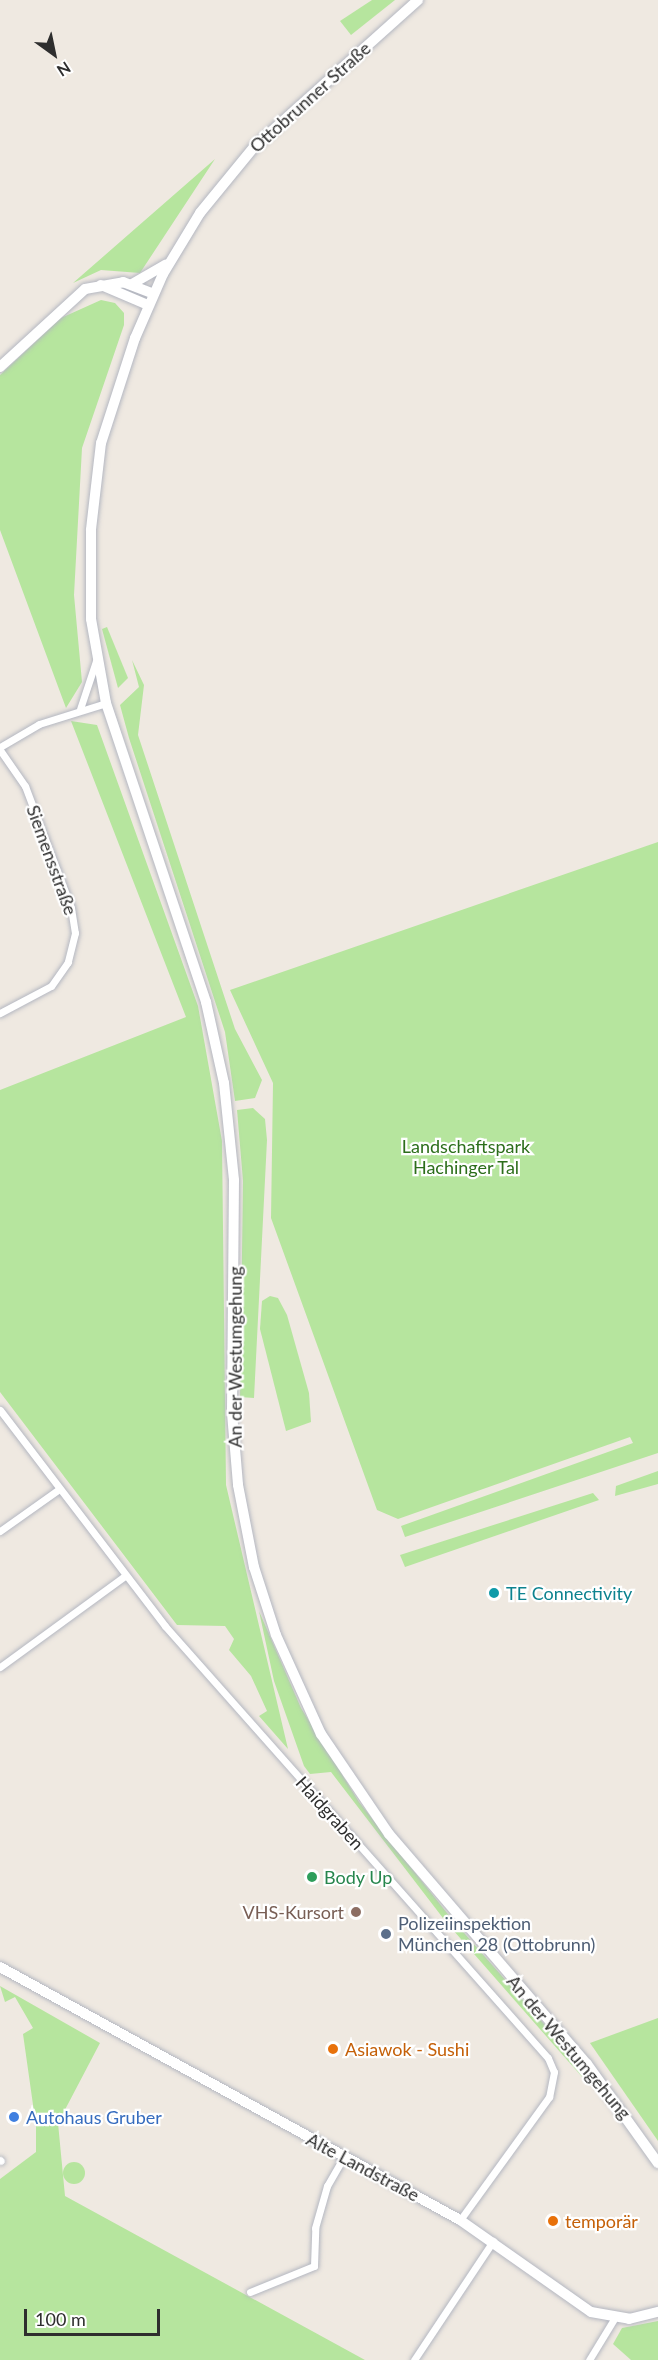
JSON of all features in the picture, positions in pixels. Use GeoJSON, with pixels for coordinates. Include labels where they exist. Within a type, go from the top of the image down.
{"type":"FeatureCollection","features":[{"type":"Feature","properties":{"kind":"main road","name":"Ottobrunner Straße"},"geometry":{"type":"LineString","coordinates":[[97,658],[90,563],[96,475],[101,443],[148,305],[171,260],[200,213],[254,147],[418,0]]}},
{"type":"Feature","properties":{"kind":"main road"},"geometry":{"type":"LineString","coordinates":[[132,284],[171,260]]}},
{"type":"Feature","properties":{"kind":"main road"},"geometry":{"type":"LineString","coordinates":[[0,367],[66,303],[101,285],[132,284],[154,294]]}},
{"type":"Feature","properties":{"kind":"main road"},"geometry":{"type":"LineString","coordinates":[[101,285],[148,305]]}},
{"type":"Feature","properties":{"kind":"main road","name":"An der Westumgehung"},"geometry":{"type":"LineString","coordinates":[[97,658],[106,703],[206,1002],[224,1083],[234,1180],[237,1464],[249,1547],[276,1635],[321,1734],[389,1834],[587,2064],[658,2163]]}},
{"type":"Feature","properties":{"kind":"main road","name":"Alte Landstraße"},"geometry":{"type":"LineString","coordinates":[[0,1967],[64,2005],[460,2220],[493,2241],[576,2304],[614,2319]]}},
{"type":"Feature","properties":{"kind":"main road"},"geometry":{"type":"LineString","coordinates":[[614,2319],[658,2312]]}},
{"type":"Feature","properties":{"kind":"street"},"geometry":{"type":"LineString","coordinates":[[80,709],[97,658]]}},
{"type":"Feature","properties":{"kind":"street"},"geometry":{"type":"LineString","coordinates":[[0,749],[21,732],[80,709],[106,703]]}},
{"type":"Feature","properties":{"kind":"street","name":"Siemensstraße"},"geometry":{"type":"LineString","coordinates":[[0,749],[25,786],[71,908],[75,933],[59,978],[42,994],[0,1013]]}},
{"type":"Feature","properties":{"kind":"street","name":"Haidgraben"},"geometry":{"type":"LineString","coordinates":[[0,1410],[125,1576],[548,2058],[554,2072],[549,2097],[460,2220]]}},
{"type":"Feature","properties":{"kind":"street"},"geometry":{"type":"LineString","coordinates":[[0,1531],[59,1490]]}},
{"type":"Feature","properties":{"kind":"street"},"geometry":{"type":"LineString","coordinates":[[0,1667],[125,1576]]}},
{"type":"Feature","properties":{"kind":"street"},"geometry":{"type":"LineString","coordinates":[[250,2292],[314,2266],[315,2228],[327,2186],[344,2156]]}},
{"type":"Feature","properties":{"kind":"street"},"geometry":{"type":"LineString","coordinates":[[414,2360],[493,2241]]}},
{"type":"Feature","properties":{"kind":"street"},"geometry":{"type":"LineString","coordinates":[[589,2360],[614,2319]]}},
{"type":"Feature","properties":{"kind":"green space"},"geometry":{"type":"Polygon","coordinates":[[[372,0],[395,0],[351,35],[340,21],[372,0]]]}},
{"type":"Feature","properties":{"kind":"green space"},"geometry":{"type":"Polygon","coordinates":[[[215,159],[140,273],[101,270],[73,283],[215,159]]]}},
{"type":"Feature","properties":{"kind":"green space"},"geometry":{"type":"Polygon","coordinates":[[[101,300],[115,303],[124,313],[124,325],[82,448],[74,595],[82,682],[66,708],[0,530],[0,375],[61,318],[101,300]]]}},
{"type":"Feature","properties":{"kind":"green space"},"geometry":{"type":"Polygon","coordinates":[[[107,627],[128,678],[118,688],[102,629],[107,627]]]}},
{"type":"Feature","properties":{"kind":"green space"},"geometry":{"type":"Polygon","coordinates":[[[132,660],[144,685],[138,735],[235,1029],[262,1080],[255,1098],[235,1101],[225,1032],[129,738],[120,705],[139,687],[132,660]]]}},
{"type":"Feature","properties":{"kind":"green space"},"geometry":{"type":"Polygon","coordinates":[[[71,721],[97,725],[198,1006],[222,1141],[226,1485],[288,1749],[259,1716],[267,1711],[251,1676],[229,1650],[234,1639],[225,1626],[177,1625],[0,1392],[0,1090],[186,1017],[71,721]]]}},
{"type":"Feature","properties":{"kind":"green space","name":"Landschaftspark Hachinger Tal"},"geometry":{"type":"Polygon","coordinates":[[[658,842],[658,1453],[405,1537],[401,1526],[633,1443],[630,1437],[398,1519],[377,1510],[271,1218],[273,1083],[230,990],[658,842]]]}},
{"type":"Feature","properties":{"kind":"green space"},"geometry":{"type":"Polygon","coordinates":[[[253,1108],[265,1119],[267,1140],[254,1398],[240,1397],[243,1181],[237,1110],[253,1108]]]}},
{"type":"Feature","properties":{"kind":"green space"},"geometry":{"type":"Polygon","coordinates":[[[270,1296],[278,1298],[287,1315],[309,1393],[311,1422],[286,1431],[260,1329],[262,1301],[270,1296]]]}},
{"type":"Feature","properties":{"kind":"green space"},"geometry":{"type":"Polygon","coordinates":[[[658,1471],[658,1484],[615,1496],[616,1486],[658,1471]]]}},
{"type":"Feature","properties":{"kind":"green space"},"geometry":{"type":"Polygon","coordinates":[[[593,1493],[599,1500],[405,1567],[400,1555],[593,1493]]]}},
{"type":"Feature","properties":{"kind":"green space"},"geometry":{"type":"Polygon","coordinates":[[[259,1611],[301,1708],[359,1802],[451,1918],[595,2082],[589,2085],[446,1922],[331,1772],[310,1774],[304,1766],[274,1681],[259,1611]]]}},
{"type":"Feature","properties":{"kind":"green space"},"geometry":{"type":"Polygon","coordinates":[[[0,1986],[100,2043],[58,2123],[65,2196],[365,2360],[0,2360],[0,2179],[36,2152],[36,2126],[23,2034],[33,2028],[15,1997],[5,2002],[0,1986]]]}},
{"type":"Feature","properties":{"kind":"green space"},"geometry":{"type":"Polygon","coordinates":[[[658,2018],[658,2141],[590,2043],[658,2018]]]}},
{"type":"Feature","properties":{"kind":"green space"},"geometry":{"type":"Polygon","coordinates":[[[74,2162],[82,2165],[85,2173],[82,2181],[74,2184],[66,2181],[63,2173],[66,2165],[74,2162]]]}},
{"type":"Feature","properties":{"kind":"green space"},"geometry":{"type":"Polygon","coordinates":[[[658,2321],[658,2360],[631,2360],[613,2344],[622,2328],[658,2321]]]}},
{"type":"Feature","properties":{"kind":"place","name":"TE Connectivity"},"geometry":{"type":"Point","coordinates":[494,1593]}},
{"type":"Feature","properties":{"kind":"place","name":"Body Up"},"geometry":{"type":"Point","coordinates":[312,1877]}},
{"type":"Feature","properties":{"kind":"place","name":"VHS-Kursort"},"geometry":{"type":"Point","coordinates":[356,1912]}},
{"type":"Feature","properties":{"kind":"place","name":"Polizeiinspektion München 28 (Ottobrunn)"},"geometry":{"type":"Point","coordinates":[386,1934]}},
{"type":"Feature","properties":{"kind":"place","name":"Asiawok - Sushi"},"geometry":{"type":"Point","coordinates":[333,2049]}},
{"type":"Feature","properties":{"kind":"place","name":"Autohaus Gruber"},"geometry":{"type":"Point","coordinates":[14,2117]}},
{"type":"Feature","properties":{"kind":"place","name":"temporär"},"geometry":{"type":"Point","coordinates":[553,2221]}}]}
